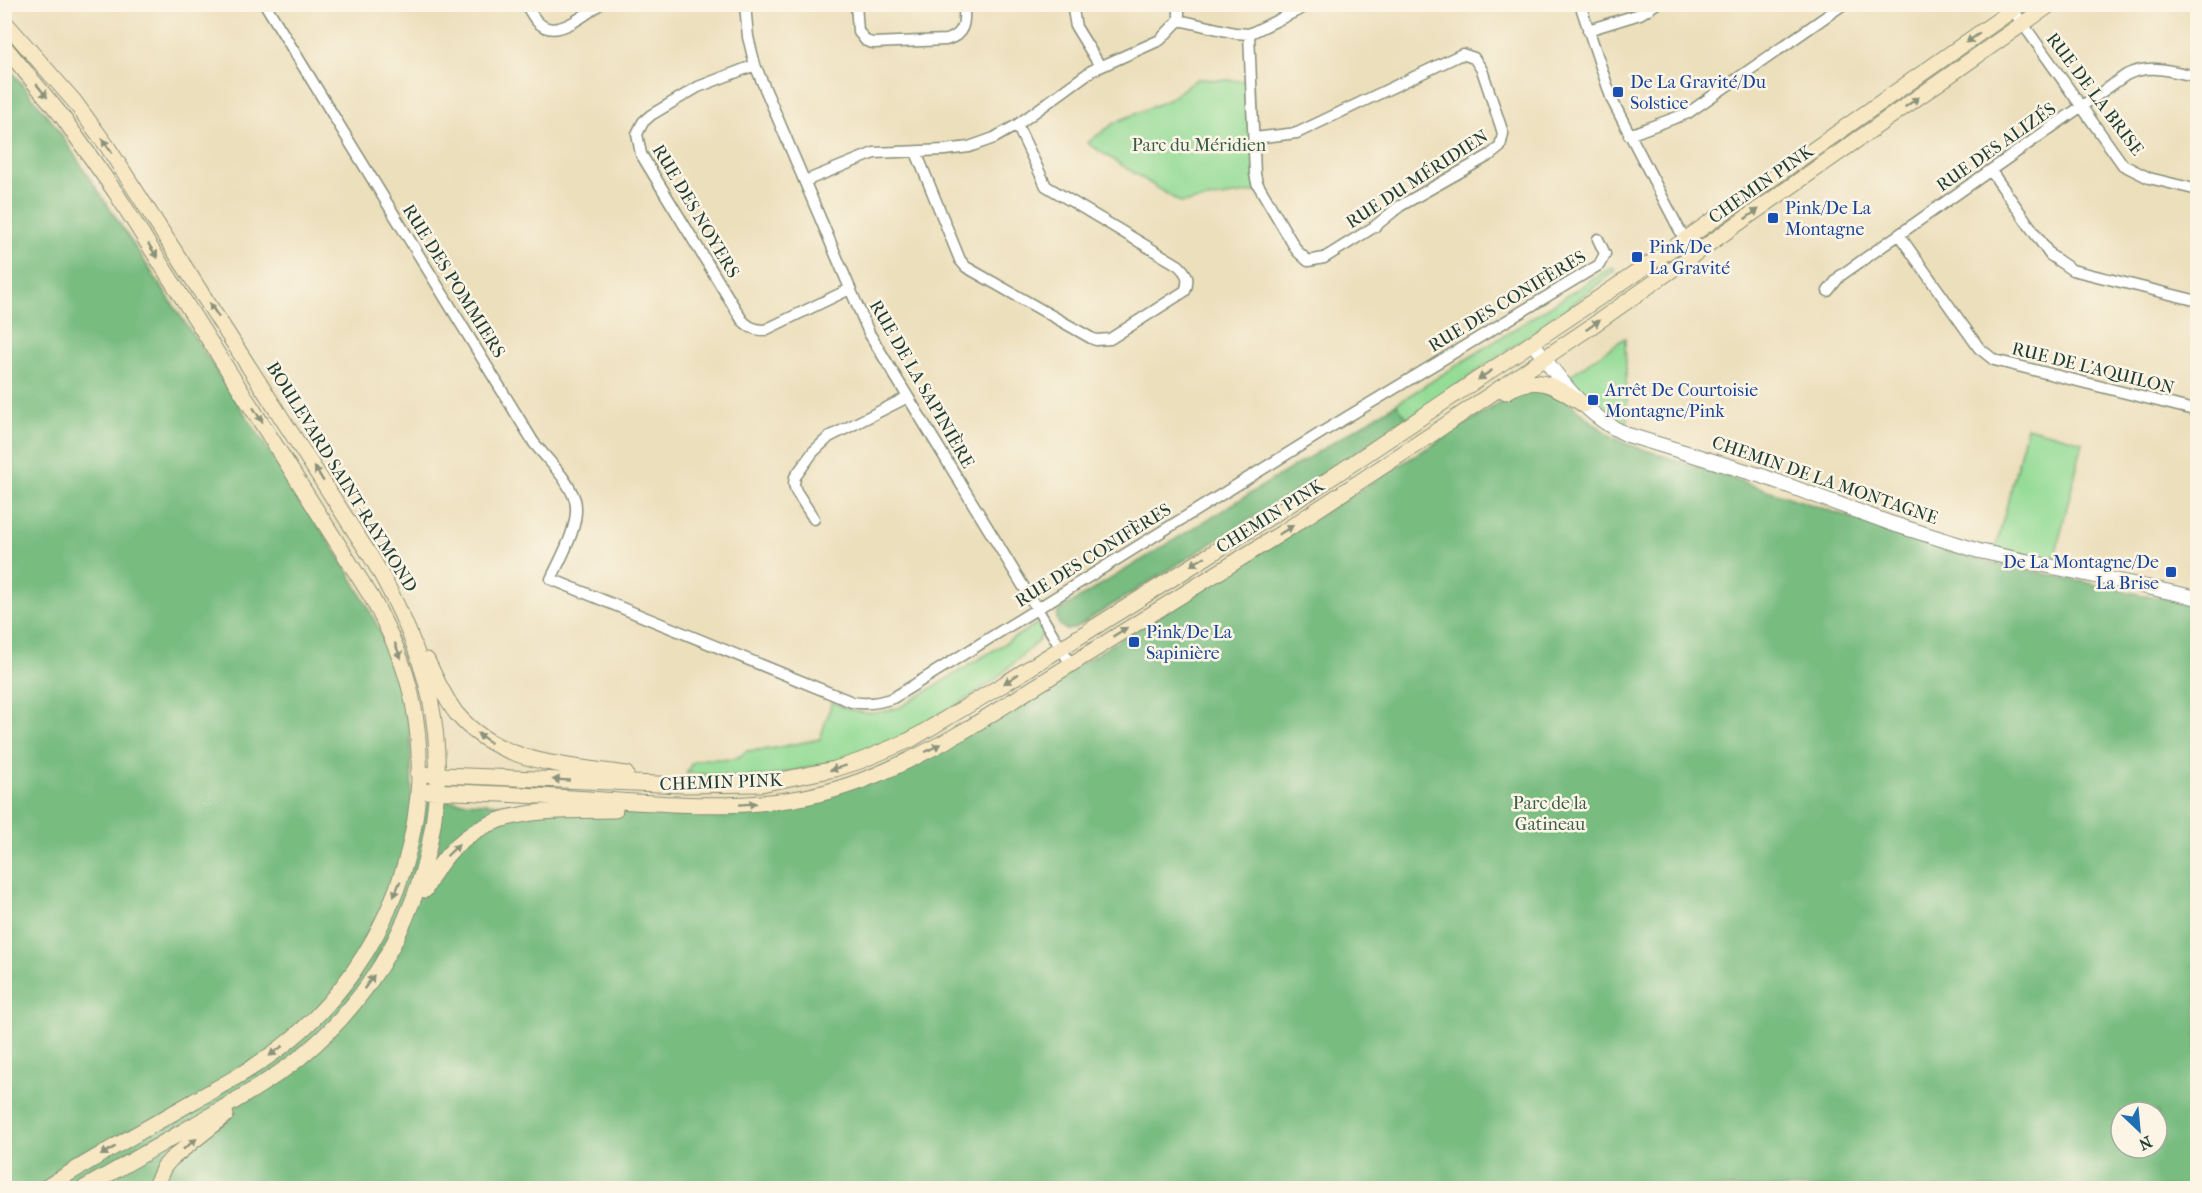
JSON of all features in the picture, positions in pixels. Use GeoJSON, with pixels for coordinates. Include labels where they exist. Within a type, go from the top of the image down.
{"type":"FeatureCollection","features":[{"type":"Feature","properties":{"kind":"main road","name":"CHEMIN PINK"},"geometry":{"type":"LineString","coordinates":[[418,791],[689,806],[737,805],[795,799],[866,779],[935,747],[1366,478],[1695,254],[2051,4]]}},
{"type":"Feature","properties":{"kind":"main road","name":"CHEMIN PINK"},"geometry":{"type":"LineString","coordinates":[[418,774],[682,785],[761,784],[804,777],[860,761],[934,727],[1271,517],[1533,343],[2017,7]]}},
{"type":"Feature","properties":{"kind":"main road","name":"BOULEVARD SAINT-RAYMOND"},"geometry":{"type":"LineString","coordinates":[[4,21],[74,101],[107,146],[367,550],[394,595],[415,649],[430,697],[435,730],[436,791],[431,837],[423,872],[399,934],[371,981],[328,1032],[297,1060],[256,1088],[84,1188]]}},
{"type":"Feature","properties":{"kind":"main road"},"geometry":{"type":"LineString","coordinates":[[4,46],[61,115],[116,193],[372,598],[392,635],[406,677],[416,726],[418,774],[414,825],[406,862],[392,903],[347,980],[320,1012],[291,1040],[247,1070],[45,1188]]}},
{"type":"Feature","properties":{"kind":"main road"},"geometry":{"type":"LineString","coordinates":[[1366,478],[1519,386],[1535,381],[1543,382],[1584,405]]}},
{"type":"Feature","properties":{"kind":"main road"},"geometry":{"type":"LineString","coordinates":[[394,595],[449,703],[468,726],[486,740],[503,750],[521,756],[682,785]]}},
{"type":"Feature","properties":{"kind":"main road"},"geometry":{"type":"LineString","coordinates":[[399,934],[440,863],[466,838],[486,825],[507,817],[531,812],[689,806]]}},
{"type":"Feature","properties":{"kind":"main road"},"geometry":{"type":"LineString","coordinates":[[154,1188],[164,1167],[171,1159],[297,1060]]}},
{"type":"Feature","properties":{"kind":"street","name":"RUE DES POMMIERS"},"geometry":{"type":"LineString","coordinates":[[265,4],[534,443],[572,492],[576,520],[551,579]]}},
{"type":"Feature","properties":{"kind":"street"},"geometry":{"type":"LineString","coordinates":[[526,4],[540,24],[553,29],[568,25],[600,4]]}},
{"type":"Feature","properties":{"kind":"street","name":"RUE DE LA SAPINIÈRE"},"geometry":{"type":"LineString","coordinates":[[745,4],[747,37],[755,65],[869,333],[1070,663]]}},
{"type":"Feature","properties":{"kind":"street"},"geometry":{"type":"LineString","coordinates":[[856,4],[858,31],[866,41],[873,43],[954,38],[963,28],[964,4]]}},
{"type":"Feature","properties":{"kind":"street"},"geometry":{"type":"LineString","coordinates":[[1072,4],[1076,27],[1100,66]]}},
{"type":"Feature","properties":{"kind":"street"},"geometry":{"type":"LineString","coordinates":[[805,181],[865,156],[888,152],[969,147],[994,138],[1017,125],[1100,66],[1152,45],[1179,20],[1179,4]]}},
{"type":"Feature","properties":{"kind":"street"},"geometry":{"type":"LineString","coordinates":[[1179,20],[1249,34],[1311,4]]}},
{"type":"Feature","properties":{"kind":"street"},"geometry":{"type":"LineString","coordinates":[[1580,4],[1605,83],[1629,135],[1695,254]]}},
{"type":"Feature","properties":{"kind":"street"},"geometry":{"type":"LineString","coordinates":[[1588,30],[1640,14],[1656,4]]}},
{"type":"Feature","properties":{"kind":"street"},"geometry":{"type":"LineString","coordinates":[[1629,135],[1694,110],[1844,4]]}},
{"type":"Feature","properties":{"kind":"street","name":"RUE DE LA BRISE"},"geometry":{"type":"LineString","coordinates":[[2017,7],[2023,25],[2123,165],[2149,178],[2198,190]]}},
{"type":"Feature","properties":{"kind":"street","name":"RUE DU MÉRIDIEN"},"geometry":{"type":"LineString","coordinates":[[1249,34],[1255,174],[1260,191],[1297,251],[1308,261],[1324,258],[1374,227],[1400,206],[1490,155],[1500,147],[1503,134],[1479,63],[1474,57],[1462,54],[1297,133],[1254,138]]}},
{"type":"Feature","properties":{"kind":"street","name":"RUE DES NOYERS"},"geometry":{"type":"LineString","coordinates":[[755,65],[698,87],[651,115],[643,122],[637,134],[641,154],[742,320],[748,326],[756,330],[765,330],[850,289]]}},
{"type":"Feature","properties":{"kind":"street","name":"RUE DES ALIZÉS"},"geometry":{"type":"LineString","coordinates":[[1828,291],[1840,276],[2126,75],[2146,68],[2198,77]]}},
{"type":"Feature","properties":{"kind":"street"},"geometry":{"type":"LineString","coordinates":[[916,152],[960,260],[966,267],[1091,338],[1110,339],[1185,291],[1188,284],[1187,276],[1178,265],[1046,186],[1017,125]]}},
{"type":"Feature","properties":{"kind":"street"},"geometry":{"type":"LineString","coordinates":[[1991,171],[2050,255],[2060,264],[2072,270],[2198,301]]}},
{"type":"Feature","properties":{"kind":"street","name":"RUE DE L'AQUILON"},"geometry":{"type":"LineString","coordinates":[[1899,235],[1979,348],[1994,360],[2198,411]]}},
{"type":"Feature","properties":{"kind":"street","name":"RUE DES CONIFÈRES"},"geometry":{"type":"LineString","coordinates":[[551,579],[852,702],[862,704],[881,702],[893,698],[1599,265],[1605,254],[1598,238]]}},
{"type":"Feature","properties":{"kind":"street","name":"CHEMIN DE LA MONTAGNE"},"geometry":{"type":"LineString","coordinates":[[1533,343],[1584,405],[1609,426],[1628,435],[1765,477],[1912,530],[1994,555],[2198,598]]}},
{"type":"Feature","properties":{"kind":"street"},"geometry":{"type":"LineString","coordinates":[[814,519],[794,484],[795,477],[813,452],[829,437],[908,398]]}},
{"type":"Feature","properties":{"kind":"street","name":"CHEMIN DE LA MONTAGNE"},"geometry":{"type":"LineString","coordinates":[[2142,585],[2198,591]]}},
{"type":"Feature","properties":{"kind":"green space","name":"Parc de la Gatineau"},"geometry":{"type":"Polygon","coordinates":[[[4,62],[54,124],[355,584],[391,656],[404,695],[410,736],[412,799],[680,814],[780,808],[973,731],[1498,404],[1519,394],[1537,391],[1552,393],[1565,400],[1606,433],[1624,443],[1977,559],[2139,594],[2197,603],[2197,1188],[5,1188],[4,62]]]}},
{"type":"Feature","properties":{"kind":"green space","name":"Parc du Méridien"},"geometry":{"type":"Polygon","coordinates":[[[1197,79],[1251,81],[1260,191],[1181,203],[1087,143],[1116,122],[1168,100],[1197,79]]]}},
{"type":"Feature","properties":{"kind":"green space"},"geometry":{"type":"Polygon","coordinates":[[[1612,267],[1615,269],[1613,272],[1566,310],[1408,419],[1396,404],[1612,267]]]}},
{"type":"Feature","properties":{"kind":"green space"},"geometry":{"type":"Polygon","coordinates":[[[1625,338],[1628,435],[1562,381],[1625,338]]]}},
{"type":"Feature","properties":{"kind":"green space"},"geometry":{"type":"Polygon","coordinates":[[[1396,404],[1408,419],[1075,628],[1067,630],[1059,623],[1057,613],[1063,608],[1396,404]]]}},
{"type":"Feature","properties":{"kind":"green space"},"geometry":{"type":"Polygon","coordinates":[[[2027,427],[2083,442],[2052,568],[1994,555],[2027,427]]]}},
{"type":"Feature","properties":{"kind":"green space"},"geometry":{"type":"Polygon","coordinates":[[[1038,623],[1042,632],[1038,641],[994,681],[902,737],[846,760],[769,776],[740,777],[686,773],[692,763],[701,760],[728,760],[737,758],[746,751],[770,749],[820,739],[832,702],[850,710],[866,713],[901,707],[1038,623]]]}},
{"type":"Feature","properties":{"kind":"place","name":"De La Gravité/Du Solstice"},"geometry":{"type":"Point","coordinates":[1618,92]}},
{"type":"Feature","properties":{"kind":"place","name":"Pink/De La Montagne"},"geometry":{"type":"Point","coordinates":[1773,218]}},
{"type":"Feature","properties":{"kind":"place","name":"Pink/De La Gravité"},"geometry":{"type":"Point","coordinates":[1637,257]}},
{"type":"Feature","properties":{"kind":"place","name":"Arrêt De Courtoisie Montagne/Pink"},"geometry":{"type":"Point","coordinates":[1593,400]}},
{"type":"Feature","properties":{"kind":"place","name":"De La Montagne/De La Brise"},"geometry":{"type":"Point","coordinates":[2171,572]}},
{"type":"Feature","properties":{"kind":"place","name":"Pink/De La Sapinière"},"geometry":{"type":"Point","coordinates":[1134,642]}}]}
